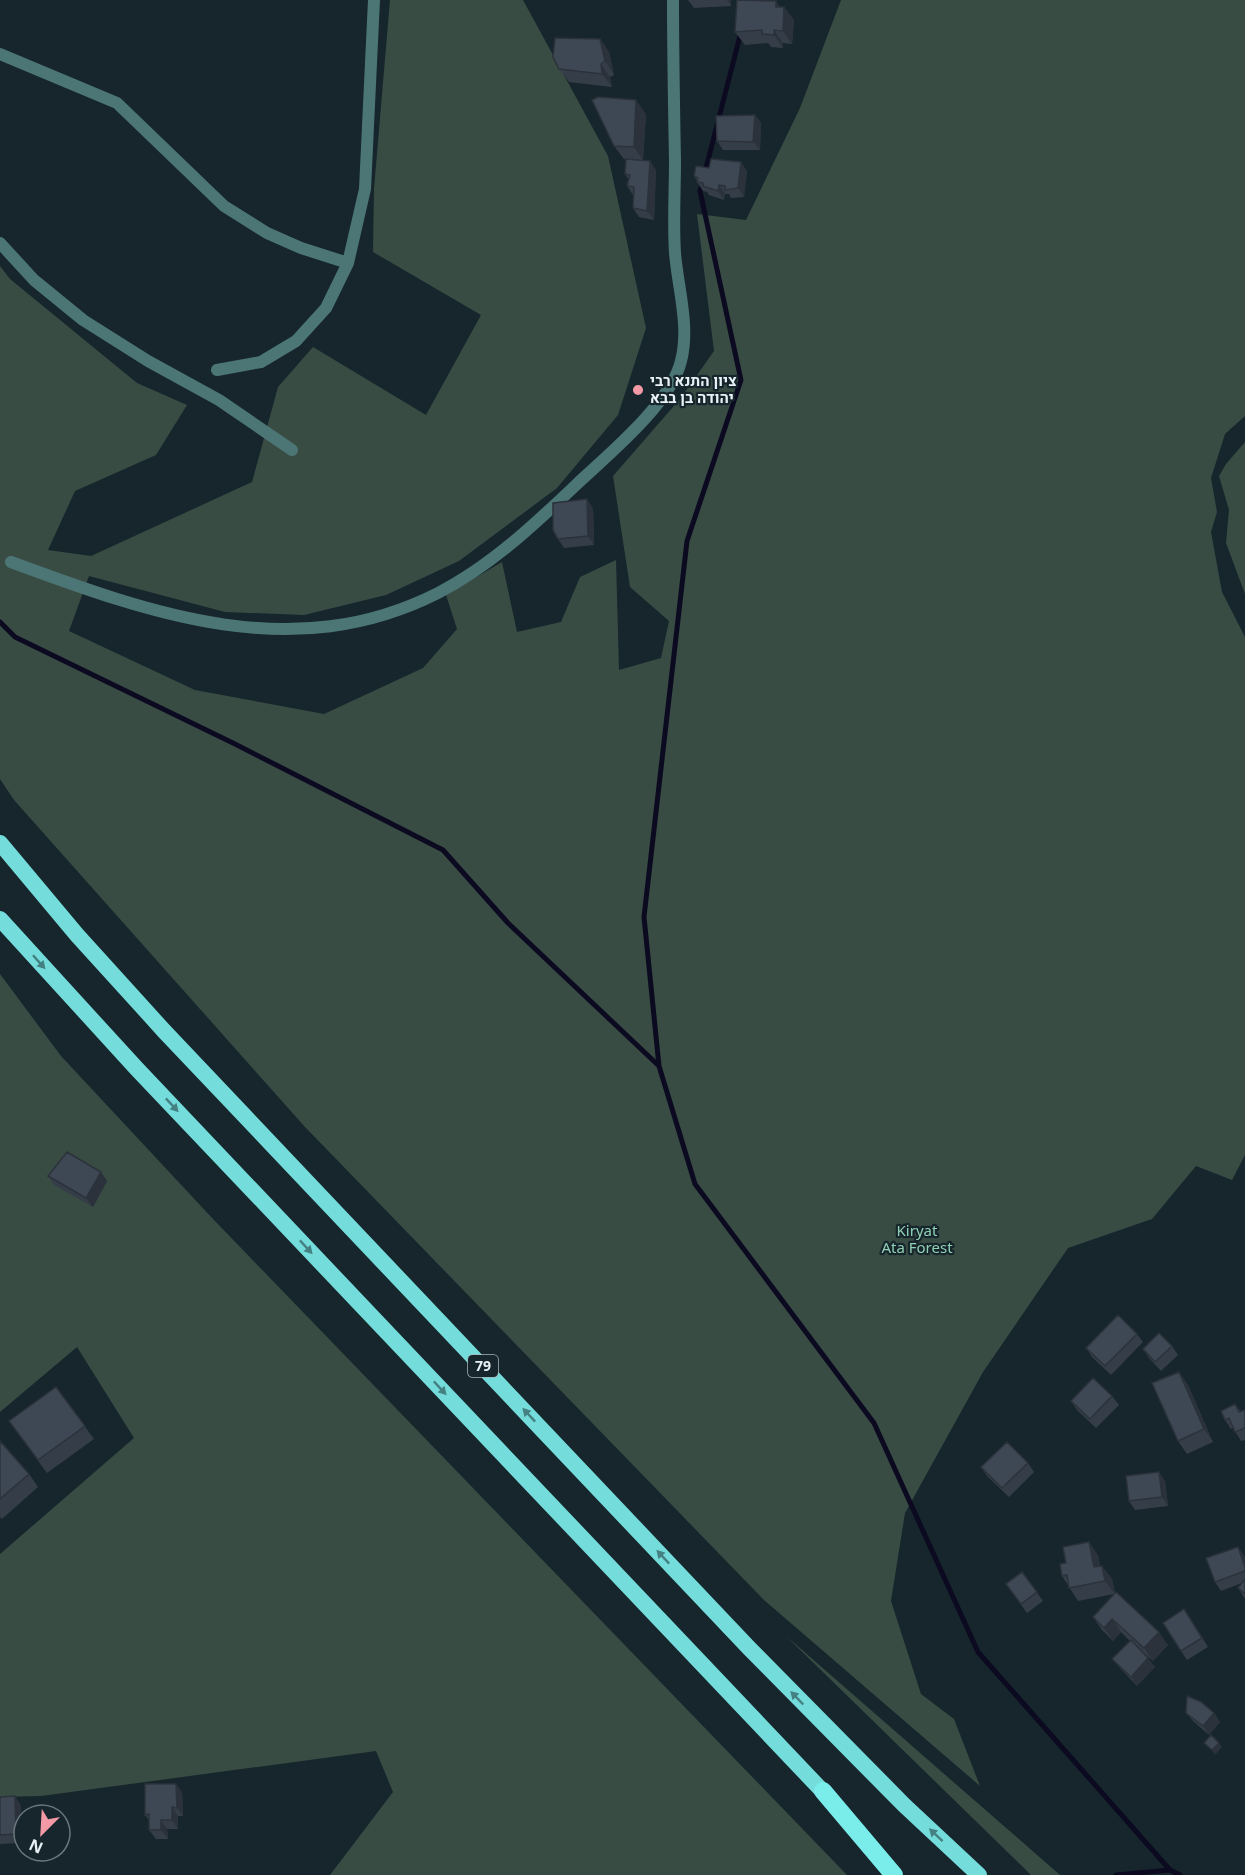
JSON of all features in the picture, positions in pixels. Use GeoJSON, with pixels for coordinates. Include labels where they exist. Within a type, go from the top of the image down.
{"type":"FeatureCollection","features":[{"type":"Feature","properties":{"kind":"highway","name":"79"},"geometry":{"type":"LineString","coordinates":[[0,843],[77,935],[165,1032],[748,1648],[904,1805],[979,1875]]}},
{"type":"Feature","properties":{"kind":"highway"},"geometry":{"type":"LineString","coordinates":[[0,919],[137,1069],[905,1875]]}},
{"type":"Feature","properties":{"kind":"highway"},"geometry":{"type":"LineString","coordinates":[[823,1791],[894,1875]]}},
{"type":"Feature","properties":{"kind":"street"},"geometry":{"type":"LineString","coordinates":[[217,369],[261,363],[296,341],[326,308],[348,263],[365,189],[374,0]]}},
{"type":"Feature","properties":{"kind":"street"},"geometry":{"type":"LineString","coordinates":[[11,562],[81,588],[177,616],[253,629],[297,631],[370,618],[438,593],[486,564],[640,425],[663,396],[681,365],[684,342],[675,252],[673,0]]}},
{"type":"Feature","properties":{"kind":"street"},"geometry":{"type":"LineString","coordinates":[[0,54],[117,103],[224,206],[267,233],[301,248],[348,263]]}},
{"type":"Feature","properties":{"kind":"street"},"geometry":{"type":"LineString","coordinates":[[0,243],[34,280],[83,320],[148,361],[219,400],[292,450]]}},
{"type":"Feature","properties":{"kind":"green space","name":"Kiryat Ata Forest"},"geometry":{"type":"Polygon","coordinates":[[[390,0],[523,0],[608,156],[646,328],[618,415],[557,488],[459,561],[386,595],[304,615],[225,612],[89,576],[69,631],[195,690],[324,714],[423,668],[457,629],[446,595],[502,562],[517,632],[561,622],[580,577],[616,560],[619,670],[661,658],[669,621],[630,587],[613,476],[680,399],[714,351],[697,214],[746,220],[800,108],[841,0],[1245,0],[1245,416],[1225,434],[1211,478],[1217,512],[1211,532],[1222,592],[1245,637],[1245,1155],[1232,1180],[1196,1166],[1152,1219],[1068,1248],[983,1372],[905,1513],[891,1601],[921,1694],[954,1719],[980,1786],[764,1600],[305,1127],[14,800],[0,779],[0,266],[10,279],[137,383],[187,405],[156,455],[75,491],[48,550],[91,556],[252,482],[278,387],[313,347],[426,415],[481,315],[373,252],[374,189],[390,0]]]}},
{"type":"Feature","properties":{"kind":"green space"},"geometry":{"type":"Polygon","coordinates":[[[1245,442],[1245,594],[1226,543],[1229,510],[1219,476],[1245,442]]]}},
{"type":"Feature","properties":{"kind":"green space"},"geometry":{"type":"Polygon","coordinates":[[[0,974],[61,1056],[213,1219],[847,1875],[330,1875],[393,1792],[376,1751],[41,1796],[0,1797],[0,1554],[134,1438],[77,1347],[0,1412],[0,974]]]}},
{"type":"Feature","properties":{"kind":"green space"},"geometry":{"type":"Polygon","coordinates":[[[786,1636],[1060,1875],[1031,1875],[786,1636]]]}},
{"type":"Feature","properties":{"kind":"building"},"geometry":{"type":"Polygon","coordinates":[[[737,0],[776,1],[776,7],[784,7],[783,31],[774,30],[774,35],[762,34],[762,30],[735,32],[737,0]]]}},
{"type":"Feature","properties":{"kind":"building"},"geometry":{"type":"Polygon","coordinates":[[[555,38],[600,39],[605,61],[601,64],[602,74],[559,69],[553,57],[555,38]]]}},
{"type":"Feature","properties":{"kind":"building"},"geometry":{"type":"Polygon","coordinates":[[[598,97],[636,100],[634,147],[614,146],[592,100],[598,97]]]}},
{"type":"Feature","properties":{"kind":"building"},"geometry":{"type":"Polygon","coordinates":[[[755,115],[753,142],[717,141],[716,116],[755,115]]]}},
{"type":"Feature","properties":{"kind":"building"},"geometry":{"type":"Polygon","coordinates":[[[626,159],[650,161],[647,211],[633,208],[634,187],[627,186],[630,175],[625,174],[626,159]]]}},
{"type":"Feature","properties":{"kind":"building"},"geometry":{"type":"Polygon","coordinates":[[[711,159],[741,162],[738,188],[725,190],[725,186],[719,185],[718,191],[697,182],[698,178],[694,176],[696,166],[709,168],[711,159]]]}},
{"type":"Feature","properties":{"kind":"building"},"geometry":{"type":"Polygon","coordinates":[[[587,499],[588,536],[558,539],[553,530],[553,503],[587,499]]]}},
{"type":"Feature","properties":{"kind":"building"},"geometry":{"type":"Polygon","coordinates":[[[67,1152],[101,1172],[86,1198],[48,1176],[67,1152]]]}},
{"type":"Feature","properties":{"kind":"building"},"geometry":{"type":"Polygon","coordinates":[[[1118,1315],[1137,1334],[1105,1366],[1086,1348],[1118,1315]]]}},
{"type":"Feature","properties":{"kind":"building"},"geometry":{"type":"Polygon","coordinates":[[[1159,1333],[1172,1346],[1155,1362],[1143,1349],[1159,1333]]]}},
{"type":"Feature","properties":{"kind":"building"},"geometry":{"type":"Polygon","coordinates":[[[1179,1372],[1204,1429],[1178,1441],[1152,1383],[1179,1372]]]}},
{"type":"Feature","properties":{"kind":"building"},"geometry":{"type":"Polygon","coordinates":[[[1093,1378],[1112,1396],[1090,1419],[1071,1401],[1093,1378]]]}},
{"type":"Feature","properties":{"kind":"building"},"geometry":{"type":"Polygon","coordinates":[[[56,1387],[85,1426],[38,1460],[9,1421],[56,1387]]]}},
{"type":"Feature","properties":{"kind":"building"},"geometry":{"type":"Polygon","coordinates":[[[1235,1404],[1239,1412],[1245,1410],[1245,1428],[1235,1432],[1229,1418],[1225,1420],[1221,1411],[1235,1404]]]}},
{"type":"Feature","properties":{"kind":"building"},"geometry":{"type":"Polygon","coordinates":[[[0,1441],[29,1474],[0,1499],[0,1441]]]}},
{"type":"Feature","properties":{"kind":"building"},"geometry":{"type":"Polygon","coordinates":[[[1007,1442],[1028,1463],[1002,1488],[981,1467],[1007,1442]]]}},
{"type":"Feature","properties":{"kind":"building"},"geometry":{"type":"Polygon","coordinates":[[[1159,1472],[1162,1497],[1129,1501],[1126,1476],[1159,1472]]]}},
{"type":"Feature","properties":{"kind":"building"},"geometry":{"type":"Polygon","coordinates":[[[1089,1542],[1094,1567],[1102,1566],[1105,1581],[1069,1588],[1067,1575],[1062,1576],[1060,1564],[1066,1563],[1063,1547],[1089,1542]]]}},
{"type":"Feature","properties":{"kind":"building"},"geometry":{"type":"Polygon","coordinates":[[[1238,1547],[1245,1571],[1215,1582],[1206,1558],[1238,1547]]]}},
{"type":"Feature","properties":{"kind":"building"},"geometry":{"type":"Polygon","coordinates":[[[1022,1572],[1037,1592],[1021,1604],[1006,1584],[1022,1572]]]}},
{"type":"Feature","properties":{"kind":"building"},"geometry":{"type":"Polygon","coordinates":[[[1245,1579],[1245,1594],[1238,1588],[1245,1579]]]}},
{"type":"Feature","properties":{"kind":"building"},"geometry":{"type":"Polygon","coordinates":[[[1116,1592],[1159,1632],[1144,1648],[1112,1619],[1104,1628],[1093,1617],[1116,1592]]]}},
{"type":"Feature","properties":{"kind":"building"},"geometry":{"type":"Polygon","coordinates":[[[1184,1609],[1202,1638],[1181,1651],[1163,1623],[1184,1609]]]}},
{"type":"Feature","properties":{"kind":"building"},"geometry":{"type":"Polygon","coordinates":[[[1131,1640],[1148,1658],[1131,1677],[1112,1659],[1131,1640]]]}},
{"type":"Feature","properties":{"kind":"building"},"geometry":{"type":"Polygon","coordinates":[[[1187,1696],[1201,1702],[1214,1713],[1203,1726],[1186,1713],[1187,1696]]]}},
{"type":"Feature","properties":{"kind":"building"},"geometry":{"type":"Polygon","coordinates":[[[1211,1735],[1219,1743],[1212,1750],[1204,1743],[1211,1735]]]}},
{"type":"Feature","properties":{"kind":"building"},"geometry":{"type":"Polygon","coordinates":[[[145,1784],[176,1784],[177,1808],[172,1807],[172,1820],[161,1820],[161,1830],[149,1830],[149,1814],[145,1815],[145,1784]]]}},
{"type":"Feature","properties":{"kind":"building"},"geometry":{"type":"Polygon","coordinates":[[[15,1796],[15,1803],[12,1803],[12,1834],[0,1835],[0,1797],[15,1796]]]}},
{"type":"Feature","properties":{"kind":"waterway"},"geometry":{"type":"LineString","coordinates":[[705,172],[741,32]]}},
{"type":"Feature","properties":{"kind":"waterway"},"geometry":{"type":"LineString","coordinates":[[702,183],[700,191],[741,380],[687,541],[644,917],[659,1066],[695,1184],[874,1423],[978,1652],[1170,1870],[1180,1875]]}},
{"type":"Feature","properties":{"kind":"waterway"},"geometry":{"type":"LineString","coordinates":[[0,622],[15,637],[235,744],[443,850],[508,923],[659,1066]]}},
{"type":"Feature","properties":{"kind":"waterway"},"geometry":{"type":"LineString","coordinates":[[1116,1875],[1170,1870]]}},
{"type":"Feature","properties":{"kind":"place","name":"ציון התנא רבי יהודה בן בבא"},"geometry":{"type":"Point","coordinates":[638,390]}}]}
